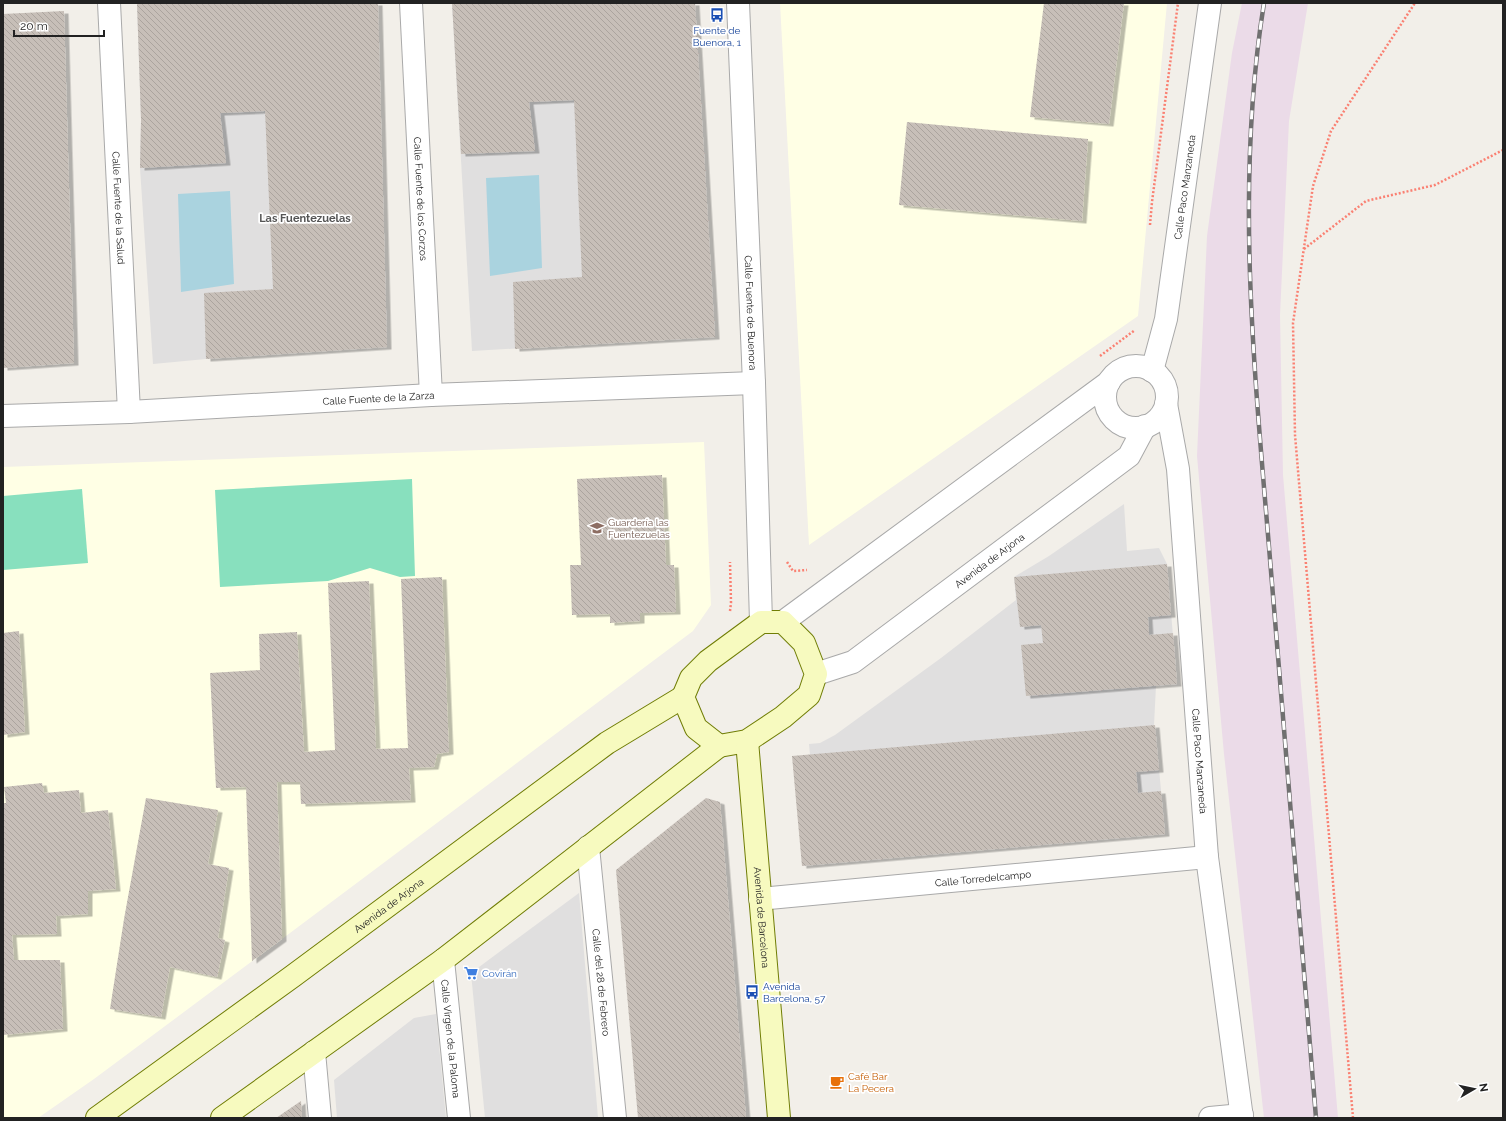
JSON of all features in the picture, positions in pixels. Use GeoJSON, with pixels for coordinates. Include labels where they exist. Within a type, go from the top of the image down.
{"type":"FeatureCollection","features":[{"type":"Feature","properties":{"kind":"street","name":"Calle Fuente de la Salud"},"geometry":{"type":"LineString","coordinates":[[109,3],[129,412]]}},
{"type":"Feature","properties":{"kind":"street","name":"Calle Fuente de los Corzos"},"geometry":{"type":"LineString","coordinates":[[411,3],[431,395]]}},
{"type":"Feature","properties":{"kind":"street","name":"Calle Fuente de Buenora"},"geometry":{"type":"LineString","coordinates":[[738,3],[754,383],[761,622]]}},
{"type":"Feature","properties":{"kind":"street","name":"Calle Paco Manzaneda"},"geometry":{"type":"LineString","coordinates":[[1152,371],[1166,319],[1210,3]]}},
{"type":"Feature","properties":{"kind":"street"},"geometry":{"type":"LineString","coordinates":[[719,746],[696,728],[683,697],[691,678],[708,661],[761,622],[782,622],[1109,382],[1117,372],[1128,367],[1140,366],[1152,371],[1159,377],[1164,385],[1166,404],[1159,416],[1153,422],[1145,426],[1134,428],[1123,425],[1110,414],[1106,404],[1105,393],[1109,382]]}},
{"type":"Feature","properties":{"kind":"street","name":"Calle Fuente de la Zarza"},"geometry":{"type":"LineString","coordinates":[[3,416],[129,412],[431,395],[754,383]]}},
{"type":"Feature","properties":{"kind":"street","name":"Calle Paco Manzaneda"},"geometry":{"type":"LineString","coordinates":[[1166,404],[1178,469],[1207,857],[1242,1117]]}},
{"type":"Feature","properties":{"kind":"street","name":"Avenida de Arjona"},"geometry":{"type":"LineString","coordinates":[[816,674],[853,662],[1129,456],[1145,426]]}},
{"type":"Feature","properties":{"kind":"street"},"geometry":{"type":"LineString","coordinates":[[222,1118],[443,960],[719,746],[746,741],[783,717],[809,695],[816,674],[804,643],[782,622]]}},
{"type":"Feature","properties":{"kind":"street","name":"Avenida de Arjona"},"geometry":{"type":"LineString","coordinates":[[97,1118],[293,976],[607,743],[683,697]]}},
{"type":"Feature","properties":{"kind":"street","name":"Avenida de Barcelona"},"geometry":{"type":"LineString","coordinates":[[746,741],[779,1118]]}},
{"type":"Feature","properties":{"kind":"street","name":"Calle del 28 de Febrero"},"geometry":{"type":"LineString","coordinates":[[588,847],[615,1118]]}},
{"type":"Feature","properties":{"kind":"street","name":"Calle Torredelcampo"},"geometry":{"type":"LineString","coordinates":[[760,899],[1207,857]]}},
{"type":"Feature","properties":{"kind":"street","name":"Calle Virgen de la Paloma"},"geometry":{"type":"LineString","coordinates":[[443,960],[459,1118]]}},
{"type":"Feature","properties":{"kind":"street"},"geometry":{"type":"LineString","coordinates":[[314,1052],[320,1118]]}},
{"type":"Feature","properties":{"kind":"street"},"geometry":{"type":"LineString","coordinates":[[1210,1118],[1242,1117]]}},
{"type":"Feature","properties":{"kind":"path"},"geometry":{"type":"LineString","coordinates":[[1353,1118],[1295,435],[1293,323],[1313,186],[1331,132],[1415,3]]}},
{"type":"Feature","properties":{"kind":"path"},"geometry":{"type":"LineString","coordinates":[[1304,249],[1366,201],[1434,186],[1503,150]]}},
{"type":"Feature","properties":{"kind":"shaded area"},"geometry":{"type":"Polygon","coordinates":[[[137,3],[378,3],[387,347],[153,364],[140,168],[141,120],[137,3]]]}},
{"type":"Feature","properties":{"kind":"shaded area"},"geometry":{"type":"Polygon","coordinates":[[[452,3],[695,3],[715,337],[472,351],[452,3]]]}},
{"type":"Feature","properties":{"kind":"shaded area"},"geometry":{"type":"Polygon","coordinates":[[[780,3],[1167,3],[1138,316],[809,545],[780,3]]]}},
{"type":"Feature","properties":{"kind":"shaded area"},"geometry":{"type":"Polygon","coordinates":[[[1242,3],[1308,3],[1289,121],[1280,315],[1283,475],[1338,1118],[1264,1118],[1224,754],[1197,456],[1207,236],[1232,53],[1242,3]]]}},
{"type":"Feature","properties":{"kind":"shaded area"},"geometry":{"type":"Polygon","coordinates":[[[704,442],[711,605],[693,631],[94,1079],[38,1118],[3,1118],[3,467],[704,442]]]}},
{"type":"Feature","properties":{"kind":"shaded area"},"geometry":{"type":"Polygon","coordinates":[[[1124,504],[1127,551],[1159,548],[1167,564],[1177,684],[1156,686],[1154,725],[1165,834],[802,866],[810,755],[809,744],[820,743],[835,735],[941,658],[1016,600],[1014,577],[1049,556],[1124,504]]]}},
{"type":"Feature","properties":{"kind":"shaded area"},"geometry":{"type":"Polygon","coordinates":[[[579,893],[598,1118],[485,1118],[471,973],[579,893]]]}},
{"type":"Feature","properties":{"kind":"shaded area"},"geometry":{"type":"Polygon","coordinates":[[[436,1014],[446,1118],[337,1118],[334,1080],[414,1018],[436,1014]]]}},
{"type":"Feature","properties":{"kind":"green space"},"geometry":{"type":"Polygon","coordinates":[[[412,479],[415,576],[400,577],[370,568],[328,581],[220,587],[215,490],[412,479]]]}},
{"type":"Feature","properties":{"kind":"green space"},"geometry":{"type":"Polygon","coordinates":[[[82,489],[88,563],[3,570],[3,496],[82,489]]]}},
{"type":"Feature","properties":{"kind":"water"},"geometry":{"type":"Polygon","coordinates":[[[539,175],[542,268],[490,276],[486,178],[539,175]]]}},
{"type":"Feature","properties":{"kind":"water"},"geometry":{"type":"Polygon","coordinates":[[[230,191],[234,284],[181,292],[178,194],[230,191]]]}},
{"type":"Feature","properties":{"kind":"building"},"geometry":{"type":"Polygon","coordinates":[[[137,3],[378,3],[387,347],[206,359],[204,293],[273,289],[265,111],[220,113],[226,163],[140,168],[141,120],[137,3]]]}},
{"type":"Feature","properties":{"kind":"building"},"geometry":{"type":"Polygon","coordinates":[[[452,3],[695,3],[715,337],[515,349],[513,282],[582,277],[574,100],[529,102],[535,151],[461,154],[452,3]]]}},
{"type":"Feature","properties":{"kind":"building"},"geometry":{"type":"Polygon","coordinates":[[[1044,3],[1124,3],[1109,124],[1030,117],[1044,3]]]}},
{"type":"Feature","properties":{"kind":"building"},"geometry":{"type":"Polygon","coordinates":[[[64,11],[74,363],[3,368],[3,14],[64,11]]]}},
{"type":"Feature","properties":{"kind":"building"},"geometry":{"type":"Polygon","coordinates":[[[907,122],[1088,139],[1082,221],[899,205],[907,122]]]}},
{"type":"Feature","properties":{"kind":"building","name":"Guardería las Fuentezuelas"},"geometry":{"type":"Polygon","coordinates":[[[662,475],[666,565],[674,565],[676,612],[640,613],[640,621],[610,623],[610,614],[572,615],[570,565],[581,565],[577,479],[662,475]]]}},
{"type":"Feature","properties":{"kind":"building"},"geometry":{"type":"Polygon","coordinates":[[[1167,564],[1171,615],[1148,617],[1149,635],[1173,633],[1177,684],[1026,696],[1021,645],[1043,643],[1041,625],[1020,627],[1014,577],[1167,564]]]}},
{"type":"Feature","properties":{"kind":"building"},"geometry":{"type":"Polygon","coordinates":[[[442,577],[449,752],[437,754],[434,767],[409,768],[411,800],[301,804],[300,782],[277,782],[282,939],[252,961],[246,787],[216,788],[210,673],[260,670],[259,634],[297,632],[304,752],[335,750],[328,583],[369,581],[376,749],[408,748],[401,579],[442,577]]]}},
{"type":"Feature","properties":{"kind":"building"},"geometry":{"type":"Polygon","coordinates":[[[19,631],[25,732],[3,735],[3,633],[19,631]]]}},
{"type":"Feature","properties":{"kind":"building"},"geometry":{"type":"Polygon","coordinates":[[[1155,725],[1159,770],[1136,772],[1138,793],[1161,791],[1165,834],[802,866],[792,756],[1155,725]]]}},
{"type":"Feature","properties":{"kind":"building"},"geometry":{"type":"Polygon","coordinates":[[[42,783],[44,793],[79,790],[81,813],[108,810],[116,889],[88,891],[88,914],[56,916],[57,934],[12,935],[14,960],[60,960],[63,1029],[3,1035],[3,803],[6,803],[4,787],[42,783]]]}},
{"type":"Feature","properties":{"kind":"building"},"geometry":{"type":"Polygon","coordinates":[[[146,798],[218,810],[208,864],[229,868],[218,938],[225,940],[217,977],[170,967],[161,1017],[110,1009],[124,919],[146,798]]]}},
{"type":"Feature","properties":{"kind":"building"},"geometry":{"type":"Polygon","coordinates":[[[706,798],[720,802],[746,1118],[638,1118],[616,870],[706,798]]]}},
{"type":"Feature","properties":{"kind":"building"},"geometry":{"type":"Polygon","coordinates":[[[301,1101],[302,1118],[276,1118],[301,1101]]]}},
{"type":"Feature","properties":{"kind":"railway"},"geometry":{"type":"LineString","coordinates":[[1264,3],[1255,71],[1250,138],[1249,207],[1253,343],[1316,1118]]}},
{"type":"Feature","properties":{"kind":"place","name":"Fuente de Buenora, 1"},"geometry":{"type":"Point","coordinates":[717,15]}},
{"type":"Feature","properties":{"kind":"place","name":"Guardería las Fuentezuelas"},"geometry":{"type":"Point","coordinates":[597,528]}},
{"type":"Feature","properties":{"kind":"place","name":"Covirán"},"geometry":{"type":"Point","coordinates":[471,973]}},
{"type":"Feature","properties":{"kind":"place","name":"Avenida Barcelona, 57"},"geometry":{"type":"Point","coordinates":[752,992]}},
{"type":"Feature","properties":{"kind":"place","name":"Café Bar La Pecera"},"geometry":{"type":"Point","coordinates":[837,1082]}},
{"type":"Feature","properties":{"kind":"district","name":"Las Fuentezuelas"},"geometry":{"type":"Point","coordinates":[305,218]}}]}
